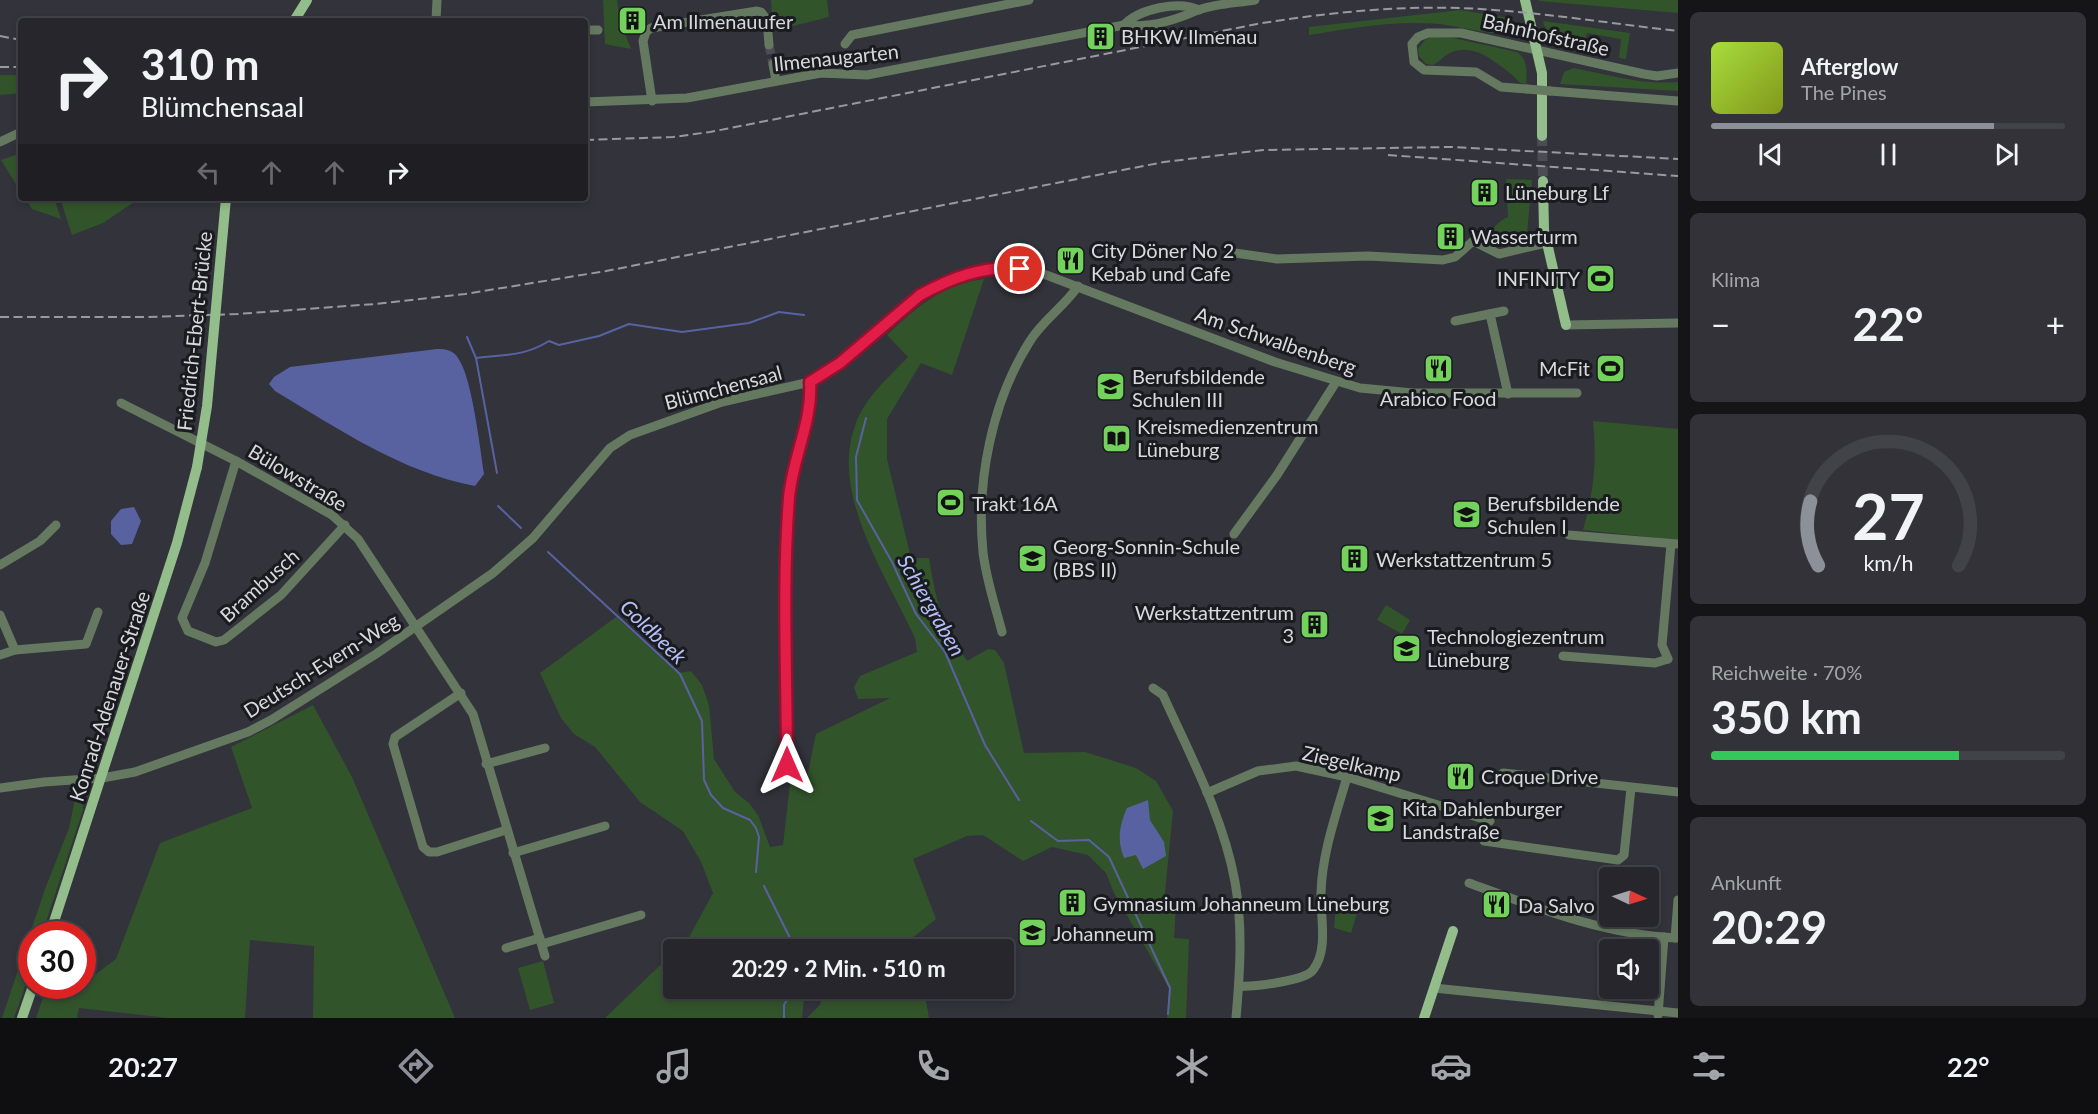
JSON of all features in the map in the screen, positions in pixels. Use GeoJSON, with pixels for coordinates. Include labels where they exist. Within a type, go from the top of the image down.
{"type":"FeatureCollection","features":[{"type":"Feature","properties":{"kind":"main road"},"geometry":{"type":"LineString","coordinates":[[296,18],[307,0]]}},
{"type":"Feature","properties":{"kind":"main road"},"geometry":{"type":"LineString","coordinates":[[1524,0],[1542,72],[1542,136]]}},
{"type":"Feature","properties":{"kind":"main road"},"geometry":{"type":"LineString","coordinates":[[1543,181],[1546,243],[1566,325]]}},
{"type":"Feature","properties":{"kind":"main road","name":"Friedrich-Ebert-Brücke"},"geometry":{"type":"LineString","coordinates":[[197,467],[208,397],[226,201]]}},
{"type":"Feature","properties":{"kind":"main road","name":"Konrad-Adenauer-Straße"},"geometry":{"type":"LineString","coordinates":[[54,921],[177,543],[197,467]]}},
{"type":"Feature","properties":{"kind":"main road"},"geometry":{"type":"LineString","coordinates":[[1424,1018],[1453,931]]}},
{"type":"Feature","properties":{"kind":"main road"},"geometry":{"type":"LineString","coordinates":[[22,1018],[29,999]]}},
{"type":"Feature","properties":{"kind":"street","name":"Ilmenaugarten"},"geometry":{"type":"LineString","coordinates":[[845,44],[852,35],[1029,0]]}},
{"type":"Feature","properties":{"kind":"street","name":"Ilmenaugarten"},"geometry":{"type":"LineString","coordinates":[[588,102],[687,98],[821,73],[867,75],[1124,25],[1132,16],[1183,4],[1199,10],[1255,0]]}},
{"type":"Feature","properties":{"kind":"street"},"geometry":{"type":"LineString","coordinates":[[652,101],[643,41],[646,32],[651,28],[757,11],[765,15],[767,20],[769,45]]}},
{"type":"Feature","properties":{"kind":"street"},"geometry":{"type":"LineString","coordinates":[[588,30],[598,30]]}},
{"type":"Feature","properties":{"kind":"street","name":"Bahnhofstraße"},"geometry":{"type":"LineString","coordinates":[[1678,73],[1657,76],[1644,74],[1550,55],[1535,48],[1444,32],[1424,34],[1412,44],[1414,62],[1424,70],[1476,72],[1501,87],[1678,101]]}},
{"type":"Feature","properties":{"kind":"street"},"geometry":{"type":"LineString","coordinates":[[773,64],[776,81]]}},
{"type":"Feature","properties":{"kind":"street"},"geometry":{"type":"LineString","coordinates":[[0,142],[18,133]]}},
{"type":"Feature","properties":{"kind":"street"},"geometry":{"type":"LineString","coordinates":[[1235,253],[1277,259],[1368,256],[1443,260],[1455,257],[1473,241],[1499,254],[1546,243]]}},
{"type":"Feature","properties":{"kind":"street","name":"Blümchensaal"},"geometry":{"type":"LineString","coordinates":[[476,586],[523,548],[610,448],[630,435],[722,402],[810,382],[840,363],[920,295],[946,281],[973,272],[1013,268],[1041,273],[1078,286]]}},
{"type":"Feature","properties":{"kind":"street"},"geometry":{"type":"LineString","coordinates":[[1002,632],[983,553],[982,506],[991,439],[1012,376],[1028,345],[1078,286]]}},
{"type":"Feature","properties":{"kind":"street","name":"Am Schwalbenberg"},"geometry":{"type":"LineString","coordinates":[[1078,286],[1336,382],[1360,388],[1413,393],[1577,393]]}},
{"type":"Feature","properties":{"kind":"street"},"geometry":{"type":"LineString","coordinates":[[1455,321],[1504,311]]}},
{"type":"Feature","properties":{"kind":"street"},"geometry":{"type":"LineString","coordinates":[[1490,314],[1508,394]]}},
{"type":"Feature","properties":{"kind":"street"},"geometry":{"type":"LineString","coordinates":[[1566,325],[1678,323]]}},
{"type":"Feature","properties":{"kind":"street"},"geometry":{"type":"LineString","coordinates":[[787,765],[788,518],[796,454],[810,409],[810,382]]}},
{"type":"Feature","properties":{"kind":"street"},"geometry":{"type":"LineString","coordinates":[[1234,534],[1277,475],[1336,382]]}},
{"type":"Feature","properties":{"kind":"street","name":"Bülowstraße"},"geometry":{"type":"LineString","coordinates":[[121,404],[236,461],[332,515],[358,539],[461,693],[472,714],[545,956]]}},
{"type":"Feature","properties":{"kind":"street","name":"Brambusch"},"geometry":{"type":"LineString","coordinates":[[236,461],[204,563],[182,618],[188,631],[216,642],[224,640],[281,595],[345,525]]}},
{"type":"Feature","properties":{"kind":"street"},"geometry":{"type":"LineString","coordinates":[[0,565],[40,541],[56,525]]}},
{"type":"Feature","properties":{"kind":"street"},"geometry":{"type":"LineString","coordinates":[[1569,535],[1674,544],[1662,645],[1668,659]]}},
{"type":"Feature","properties":{"kind":"street","name":"Deutsch-Evern-Weg"},"geometry":{"type":"LineString","coordinates":[[0,788],[102,778],[142,769],[248,732],[271,720],[476,586]]}},
{"type":"Feature","properties":{"kind":"street"},"geometry":{"type":"LineString","coordinates":[[0,656],[15,650],[86,644],[98,612]]}},
{"type":"Feature","properties":{"kind":"street"},"geometry":{"type":"LineString","coordinates":[[0,615],[15,650]]}},
{"type":"Feature","properties":{"kind":"street"},"geometry":{"type":"LineString","coordinates":[[1563,656],[1655,663],[1668,659],[1678,663]]}},
{"type":"Feature","properties":{"kind":"street"},"geometry":{"type":"LineString","coordinates":[[1153,688],[1163,695],[1223,834],[1235,882],[1240,927],[1236,1018]]}},
{"type":"Feature","properties":{"kind":"street"},"geometry":{"type":"LineString","coordinates":[[461,693],[395,737],[393,744],[423,847],[429,852],[437,852],[506,830]]}},
{"type":"Feature","properties":{"kind":"street"},"geometry":{"type":"LineString","coordinates":[[486,764],[545,748]]}},
{"type":"Feature","properties":{"kind":"street","name":"Ziegelkamp"},"geometry":{"type":"LineString","coordinates":[[1207,793],[1257,771],[1279,767],[1318,769],[1490,821]]}},
{"type":"Feature","properties":{"kind":"street"},"geometry":{"type":"LineString","coordinates":[[1503,773],[1678,792]]}},
{"type":"Feature","properties":{"kind":"street"},"geometry":{"type":"LineString","coordinates":[[1239,986],[1248,987],[1306,976],[1317,965],[1322,942],[1321,891],[1324,860],[1347,777]]}},
{"type":"Feature","properties":{"kind":"street"},"geometry":{"type":"LineString","coordinates":[[1484,841],[1557,853],[1622,859],[1631,788]]}},
{"type":"Feature","properties":{"kind":"street"},"geometry":{"type":"LineString","coordinates":[[513,853],[605,826]]}},
{"type":"Feature","properties":{"kind":"street"},"geometry":{"type":"LineString","coordinates":[[1469,884],[1555,915],[1611,928],[1676,938],[1678,900]]}},
{"type":"Feature","properties":{"kind":"street"},"geometry":{"type":"LineString","coordinates":[[506,948],[641,915]]}},
{"type":"Feature","properties":{"kind":"street"},"geometry":{"type":"LineString","coordinates":[[1658,1015],[1664,937]]}},
{"type":"Feature","properties":{"kind":"street"},"geometry":{"type":"LineString","coordinates":[[1434,988],[1658,1015],[1678,1014]]}},
{"type":"Feature","properties":{"kind":"green space"},"geometry":{"type":"Polygon","coordinates":[[[603,0],[617,0],[620,21],[631,49],[605,44],[603,0]]]}},
{"type":"Feature","properties":{"kind":"green space"},"geometry":{"type":"Polygon","coordinates":[[[771,0],[827,0],[829,17],[773,31],[771,0]]]}},
{"type":"Feature","properties":{"kind":"green space"},"geometry":{"type":"Polygon","coordinates":[[[1678,0],[1678,13],[1539,1],[1678,0]]]}},
{"type":"Feature","properties":{"kind":"green space"},"geometry":{"type":"Polygon","coordinates":[[[1460,10],[1510,18],[1506,32],[1500,34],[1440,24],[1407,23],[1374,25],[1309,35],[1309,27],[1460,10]]]}},
{"type":"Feature","properties":{"kind":"green space"},"geometry":{"type":"Polygon","coordinates":[[[1543,21],[1630,33],[1626,59],[1619,58],[1621,39],[1587,33],[1583,50],[1558,41],[1545,28],[1543,21]]]}},
{"type":"Feature","properties":{"kind":"green space"},"geometry":{"type":"Polygon","coordinates":[[[1431,37],[1453,38],[1517,52],[1525,62],[1526,84],[1490,59],[1474,51],[1457,51],[1448,54],[1433,65],[1426,64],[1419,56],[1418,49],[1425,40],[1431,37]]]}},
{"type":"Feature","properties":{"kind":"green space"},"geometry":{"type":"Polygon","coordinates":[[[1574,68],[1639,81],[1678,82],[1678,91],[1560,84],[1564,72],[1574,68]]]}},
{"type":"Feature","properties":{"kind":"green space"},"geometry":{"type":"Polygon","coordinates":[[[0,75],[18,75],[18,93],[0,95],[0,75]]]}},
{"type":"Feature","properties":{"kind":"green space"},"geometry":{"type":"Polygon","coordinates":[[[18,154],[18,187],[1,160],[18,154]]]}},
{"type":"Feature","properties":{"kind":"green space"},"geometry":{"type":"Polygon","coordinates":[[[1506,179],[1532,180],[1527,234],[1514,242],[1491,243],[1486,241],[1492,230],[1500,221],[1508,217],[1506,179]]]}},
{"type":"Feature","properties":{"kind":"green space"},"geometry":{"type":"Polygon","coordinates":[[[27,201],[55,201],[61,219],[32,209],[27,201]]]}},
{"type":"Feature","properties":{"kind":"green space"},"geometry":{"type":"Polygon","coordinates":[[[61,201],[136,201],[103,223],[72,235],[61,201]]]}},
{"type":"Feature","properties":{"kind":"green space"},"geometry":{"type":"Polygon","coordinates":[[[984,279],[952,375],[921,363],[887,419],[887,459],[911,558],[929,558],[941,613],[955,644],[961,645],[959,648],[967,661],[988,649],[995,650],[1004,663],[1024,753],[1085,752],[1136,768],[1156,781],[1173,811],[1164,903],[1176,905],[1174,938],[1189,939],[1186,1018],[1167,1018],[1169,988],[1114,893],[1106,873],[1088,855],[1052,847],[1023,861],[983,835],[967,836],[913,859],[936,919],[911,939],[688,939],[713,893],[701,862],[683,831],[640,802],[595,747],[574,734],[561,718],[540,673],[616,617],[678,673],[691,671],[702,685],[709,705],[714,759],[735,792],[749,803],[758,815],[770,847],[783,845],[791,775],[807,777],[816,734],[890,698],[858,699],[854,687],[860,676],[917,652],[915,638],[865,535],[850,479],[849,452],[855,426],[864,406],[908,357],[887,335],[931,299],[955,286],[984,279]]]}},
{"type":"Feature","properties":{"kind":"green space"},"geometry":{"type":"Polygon","coordinates":[[[1593,421],[1678,429],[1678,540],[1583,530],[1594,476],[1593,421]]]}},
{"type":"Feature","properties":{"kind":"green space"},"geometry":{"type":"Polygon","coordinates":[[[1386,605],[1410,620],[1402,634],[1377,620],[1386,605]]]}},
{"type":"Feature","properties":{"kind":"green space"},"geometry":{"type":"Polygon","coordinates":[[[313,705],[352,777],[455,1018],[313,1018],[314,946],[250,940],[245,1018],[168,1018],[79,1008],[77,1018],[36,1018],[43,999],[96,999],[96,974],[116,959],[160,843],[252,808],[231,747],[313,705]]]}},
{"type":"Feature","properties":{"kind":"green space"},"geometry":{"type":"Polygon","coordinates":[[[75,799],[83,803],[83,810],[46,921],[34,921],[45,889],[69,828],[75,799]]]}},
{"type":"Feature","properties":{"kind":"green space"},"geometry":{"type":"Polygon","coordinates":[[[1336,903],[1358,910],[1351,933],[1334,928],[1336,903]]]}},
{"type":"Feature","properties":{"kind":"green space"},"geometry":{"type":"Polygon","coordinates":[[[543,961],[554,1003],[530,1010],[518,968],[543,961]]]}},
{"type":"Feature","properties":{"kind":"green space"},"geometry":{"type":"Polygon","coordinates":[[[663,963],[663,999],[804,999],[802,1018],[605,1018],[663,963]]]}},
{"type":"Feature","properties":{"kind":"green space"},"geometry":{"type":"Polygon","coordinates":[[[18,970],[18,999],[21,999],[14,1018],[2,1018],[18,970]]]}},
{"type":"Feature","properties":{"kind":"green space"},"geometry":{"type":"Polygon","coordinates":[[[821,999],[926,999],[929,1018],[807,1018],[820,1005],[821,999]]]}},
{"type":"Feature","properties":{"kind":"water"},"geometry":{"type":"Polygon","coordinates":[[[437,349],[449,350],[456,355],[467,380],[475,413],[484,474],[475,486],[422,471],[371,448],[275,391],[269,384],[274,377],[290,367],[437,349]]]}},
{"type":"Feature","properties":{"kind":"water"},"geometry":{"type":"Polygon","coordinates":[[[134,507],[141,521],[132,544],[121,545],[111,534],[111,521],[121,509],[134,507]]]}},
{"type":"Feature","properties":{"kind":"water"},"geometry":{"type":"Polygon","coordinates":[[[1148,800],[1150,820],[1164,842],[1166,856],[1143,869],[1136,855],[1124,858],[1120,845],[1120,833],[1127,808],[1148,800]]]}},
{"type":"Feature","properties":{"kind":"waterway","name":"Schiergraben"},"geometry":{"type":"LineString","coordinates":[[476,358],[531,350],[549,341],[559,345],[599,336],[629,324],[682,332],[749,323],[779,312],[804,315]]}},
{"type":"Feature","properties":{"kind":"waterway","name":"Goldbeek"},"geometry":{"type":"LineString","coordinates":[[467,337],[476,358],[497,473]]}},
{"type":"Feature","properties":{"kind":"waterway","name":"Schiergraben"},"geometry":{"type":"LineString","coordinates":[[866,418],[856,457],[857,500],[892,562],[916,614],[945,652],[985,745],[1019,800]]}},
{"type":"Feature","properties":{"kind":"waterway","name":"Goldbeek"},"geometry":{"type":"LineString","coordinates":[[498,506],[521,528]]}},
{"type":"Feature","properties":{"kind":"waterway","name":"Goldbeek"},"geometry":{"type":"LineString","coordinates":[[548,552],[680,674],[702,721],[704,780],[711,795],[723,808],[750,820],[756,828],[759,837],[756,872]]}},
{"type":"Feature","properties":{"kind":"waterway","name":"Schiergraben"},"geometry":{"type":"LineString","coordinates":[[1031,821],[1058,841],[1089,840],[1109,857],[1170,988],[1168,1014]]}},
{"type":"Feature","properties":{"kind":"waterway","name":"Goldbeek"},"geometry":{"type":"LineString","coordinates":[[764,886],[790,939]]}},
{"type":"Feature","properties":{"kind":"waterway","name":"Goldbeek"},"geometry":{"type":"LineString","coordinates":[[784,1018],[784,1005],[788,999]]}},
{"type":"Feature","properties":{"kind":"tunnel"},"geometry":{"type":"LineString","coordinates":[[769,45],[773,64]]}},
{"type":"Feature","properties":{"kind":"tunnel"},"geometry":{"type":"LineString","coordinates":[[1542,136],[1543,181]]}},
{"type":"Feature","properties":{"kind":"railway"},"geometry":{"type":"LineString","coordinates":[[588,140],[673,137],[710,132],[1257,24],[1333,14],[1384,9],[1461,8],[1543,14],[1678,31]]}},
{"type":"Feature","properties":{"kind":"railway"},"geometry":{"type":"LineString","coordinates":[[0,36],[18,39]]}},
{"type":"Feature","properties":{"kind":"railway"},"geometry":{"type":"LineString","coordinates":[[0,67],[18,67]]}},
{"type":"Feature","properties":{"kind":"railway"},"geometry":{"type":"LineString","coordinates":[[0,317],[148,317],[237,314],[375,304],[465,294],[606,271],[1164,162],[1263,150],[1451,147],[1678,159]]}},
{"type":"Feature","properties":{"kind":"railway"},"geometry":{"type":"LineString","coordinates":[[1388,155],[1678,176]]}},
{"type":"Feature","properties":{"kind":"place","name":"Am Ilmenauufer"},"geometry":{"type":"Point","coordinates":[632,21]}},
{"type":"Feature","properties":{"kind":"place","name":"BHKW Ilmenau"},"geometry":{"type":"Point","coordinates":[1100,36]}},
{"type":"Feature","properties":{"kind":"place","name":"Lüneburg Lf"},"geometry":{"type":"Point","coordinates":[1484,192]}},
{"type":"Feature","properties":{"kind":"place","name":"Wasserturm"},"geometry":{"type":"Point","coordinates":[1450,236]}},
{"type":"Feature","properties":{"kind":"place","name":"City Döner No 2 Kebab und Cafe"},"geometry":{"type":"Point","coordinates":[1070,261]}},
{"type":"Feature","properties":{"kind":"place","name":"INFINITY"},"geometry":{"type":"Point","coordinates":[1601,278]}},
{"type":"Feature","properties":{"kind":"place","name":"Arabico Food"},"geometry":{"type":"Point","coordinates":[1438,368]}},
{"type":"Feature","properties":{"kind":"place","name":"McFit"},"geometry":{"type":"Point","coordinates":[1611,368]}},
{"type":"Feature","properties":{"kind":"place","name":"Berufsbildende Schulen III"},"geometry":{"type":"Point","coordinates":[1111,387]}},
{"type":"Feature","properties":{"kind":"place","name":"Kreismedienzentrum Lüneburg"},"geometry":{"type":"Point","coordinates":[1116,438]}},
{"type":"Feature","properties":{"kind":"place","name":"Trakt 16A"},"geometry":{"type":"Point","coordinates":[951,503]}},
{"type":"Feature","properties":{"kind":"place","name":"Berufsbildende Schulen I"},"geometry":{"type":"Point","coordinates":[1466,515]}},
{"type":"Feature","properties":{"kind":"place","name":"Georg-Sonnin-Schule (BBS II)"},"geometry":{"type":"Point","coordinates":[1032,558]}},
{"type":"Feature","properties":{"kind":"place","name":"Werkstattzentrum 5"},"geometry":{"type":"Point","coordinates":[1355,559]}},
{"type":"Feature","properties":{"kind":"place","name":"Werkstattzentrum 3"},"geometry":{"type":"Point","coordinates":[1315,624]}},
{"type":"Feature","properties":{"kind":"place","name":"Technologiezentrum Lüneburg"},"geometry":{"type":"Point","coordinates":[1406,648]}},
{"type":"Feature","properties":{"kind":"place","name":"Croque Drive"},"geometry":{"type":"Point","coordinates":[1460,776]}},
{"type":"Feature","properties":{"kind":"place","name":"Kita Dahlenburger Landstraße"},"geometry":{"type":"Point","coordinates":[1381,819]}},
{"type":"Feature","properties":{"kind":"place","name":"Gymnasium Johanneum Lüneburg"},"geometry":{"type":"Point","coordinates":[1072,903]}},
{"type":"Feature","properties":{"kind":"place","name":"Da Salvo"},"geometry":{"type":"Point","coordinates":[1497,905]}},
{"type":"Feature","properties":{"kind":"place","name":"Johanneum"},"geometry":{"type":"Point","coordinates":[1032,933]}},
{"type":"Feature","properties":{"kind":"route"},"geometry":{"type":"LineString","coordinates":[[787,765],[788,518],[790,485],[796,454],[810,409],[810,382],[840,363],[920,295],[946,281],[973,272],[1020,269]]}}]}
